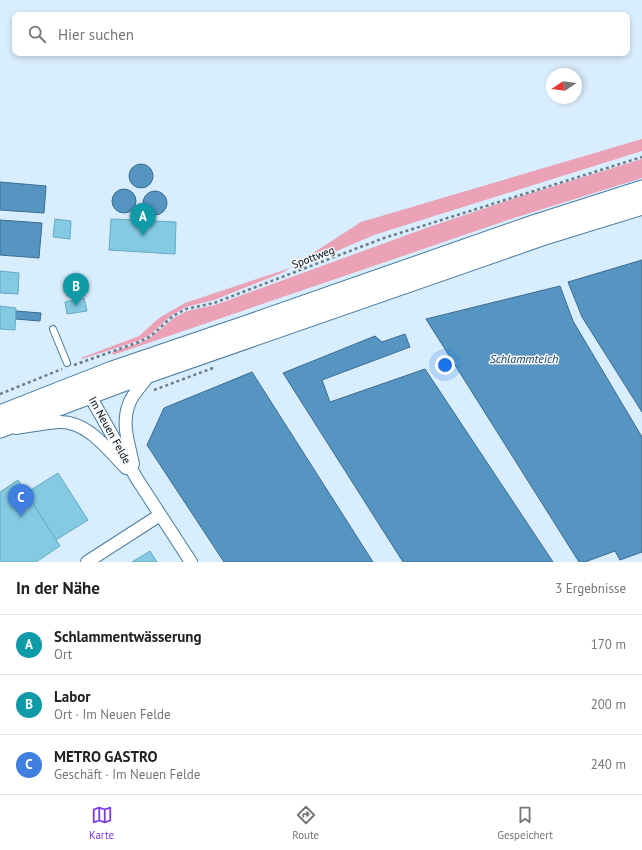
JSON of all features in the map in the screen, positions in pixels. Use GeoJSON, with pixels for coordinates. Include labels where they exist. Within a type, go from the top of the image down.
{"type":"FeatureCollection","features":[{"type":"Feature","properties":{"kind":"main road"},"geometry":{"type":"LineString","coordinates":[[0,414],[86,388],[536,223],[642,190]]}},
{"type":"Feature","properties":{"kind":"main road"},"geometry":{"type":"LineString","coordinates":[[0,430],[86,388],[150,373],[542,237],[642,206]]}},
{"type":"Feature","properties":{"kind":"street","name":"Im Neuen Felde"},"geometry":{"type":"LineString","coordinates":[[137,479],[124,424],[129,403],[150,373]]}},
{"type":"Feature","properties":{"kind":"street","name":"Im Neuen Felde"},"geometry":{"type":"LineString","coordinates":[[86,388],[137,479],[191,562]]}},
{"type":"Feature","properties":{"kind":"street","name":"Im Neuen Felde"},"geometry":{"type":"LineString","coordinates":[[0,430],[61,422],[76,425],[89,431],[137,479]]}},
{"type":"Feature","properties":{"kind":"street"},"geometry":{"type":"LineString","coordinates":[[87,562],[160,515]]}},
{"type":"Feature","properties":{"kind":"lane"},"geometry":{"type":"LineString","coordinates":[[53,329],[68,365]]}},
{"type":"Feature","properties":{"kind":"path","name":"Spottweg"},"geometry":{"type":"LineString","coordinates":[[68,365],[139,342],[151,336],[173,316],[186,309],[214,303],[384,238],[642,157]]}},
{"type":"Feature","properties":{"kind":"path"},"geometry":{"type":"LineString","coordinates":[[0,394],[62,369]]}},
{"type":"Feature","properties":{"kind":"shaded area"},"geometry":{"type":"Polygon","coordinates":[[[642,139],[642,151],[374,235],[323,257],[290,268],[361,222],[642,139]]]}},
{"type":"Feature","properties":{"kind":"shaded area"},"geometry":{"type":"Polygon","coordinates":[[[642,159],[642,178],[514,218],[113,355],[112,352],[139,343],[151,337],[174,318],[187,311],[215,305],[426,228],[515,198],[642,159]]]}},
{"type":"Feature","properties":{"kind":"shaded area"},"geometry":{"type":"Polygon","coordinates":[[[290,268],[282,273],[214,300],[186,307],[172,315],[150,335],[138,341],[82,359],[81,358],[139,336],[159,318],[185,303],[290,268]]]}},
{"type":"Feature","properties":{"kind":"water"},"geometry":{"type":"Polygon","coordinates":[[[141,164],[150,167],[153,176],[150,185],[141,188],[132,185],[129,176],[132,167],[141,164]]]}},
{"type":"Feature","properties":{"kind":"water"},"geometry":{"type":"Polygon","coordinates":[[[0,182],[46,186],[44,213],[0,210],[0,182]]]}},
{"type":"Feature","properties":{"kind":"water"},"geometry":{"type":"Polygon","coordinates":[[[124,189],[133,192],[136,201],[133,210],[124,213],[115,210],[112,201],[115,192],[124,189]]]}},
{"type":"Feature","properties":{"kind":"water"},"geometry":{"type":"Polygon","coordinates":[[[155,191],[164,194],[167,203],[164,212],[155,215],[146,212],[143,203],[146,194],[155,191]]]}},
{"type":"Feature","properties":{"kind":"water"},"geometry":{"type":"Polygon","coordinates":[[[0,220],[42,223],[39,258],[0,255],[0,220]]]}},
{"type":"Feature","properties":{"kind":"water"},"geometry":{"type":"Polygon","coordinates":[[[642,260],[642,412],[582,317],[568,282],[642,260]]]}},
{"type":"Feature","properties":{"kind":"water","name":"Schlammteich"},"geometry":{"type":"Polygon","coordinates":[[[560,286],[573,321],[642,437],[642,552],[620,560],[615,551],[585,562],[579,562],[426,319],[560,286]]]}},
{"type":"Feature","properties":{"kind":"water"},"geometry":{"type":"Polygon","coordinates":[[[16,311],[41,313],[40,321],[15,319],[16,311]]]}},
{"type":"Feature","properties":{"kind":"water"},"geometry":{"type":"Polygon","coordinates":[[[405,334],[410,347],[322,380],[330,402],[425,369],[553,562],[403,562],[283,373],[375,336],[382,342],[405,334]]]}},
{"type":"Feature","properties":{"kind":"water"},"geometry":{"type":"Polygon","coordinates":[[[252,372],[373,562],[224,562],[147,445],[164,408],[252,372]]]}},
{"type":"Feature","properties":{"kind":"building"},"geometry":{"type":"Polygon","coordinates":[[[55,219],[71,221],[70,239],[53,237],[55,219]]]}},
{"type":"Feature","properties":{"kind":"building"},"geometry":{"type":"Polygon","coordinates":[[[111,219],[176,222],[175,254],[109,250],[111,219]]]}},
{"type":"Feature","properties":{"kind":"building"},"geometry":{"type":"Polygon","coordinates":[[[0,271],[19,273],[18,294],[0,293],[0,271]]]}},
{"type":"Feature","properties":{"kind":"building"},"geometry":{"type":"Polygon","coordinates":[[[84,298],[87,311],[67,314],[65,302],[84,298]]]}},
{"type":"Feature","properties":{"kind":"building"},"geometry":{"type":"Polygon","coordinates":[[[0,306],[16,308],[15,330],[0,329],[0,306]]]}},
{"type":"Feature","properties":{"kind":"building"},"geometry":{"type":"Polygon","coordinates":[[[58,473],[88,520],[56,540],[26,493],[58,473]]]}},
{"type":"Feature","properties":{"kind":"building"},"geometry":{"type":"Polygon","coordinates":[[[18,480],[60,546],[36,562],[0,562],[0,492],[18,480]]]}},
{"type":"Feature","properties":{"kind":"building"},"geometry":{"type":"Polygon","coordinates":[[[150,551],[157,562],[132,562],[150,551]]]}},
{"type":"Feature","properties":{"kind":"place","name":"Schlammentwässerung"},"geometry":{"type":"Point","coordinates":[143,236]}},
{"type":"Feature","properties":{"kind":"place","name":"Labor"},"geometry":{"type":"Point","coordinates":[76,306]}},
{"type":"Feature","properties":{"kind":"place","name":"METRO GASTRO"},"geometry":{"type":"Point","coordinates":[21,517]}}]}
